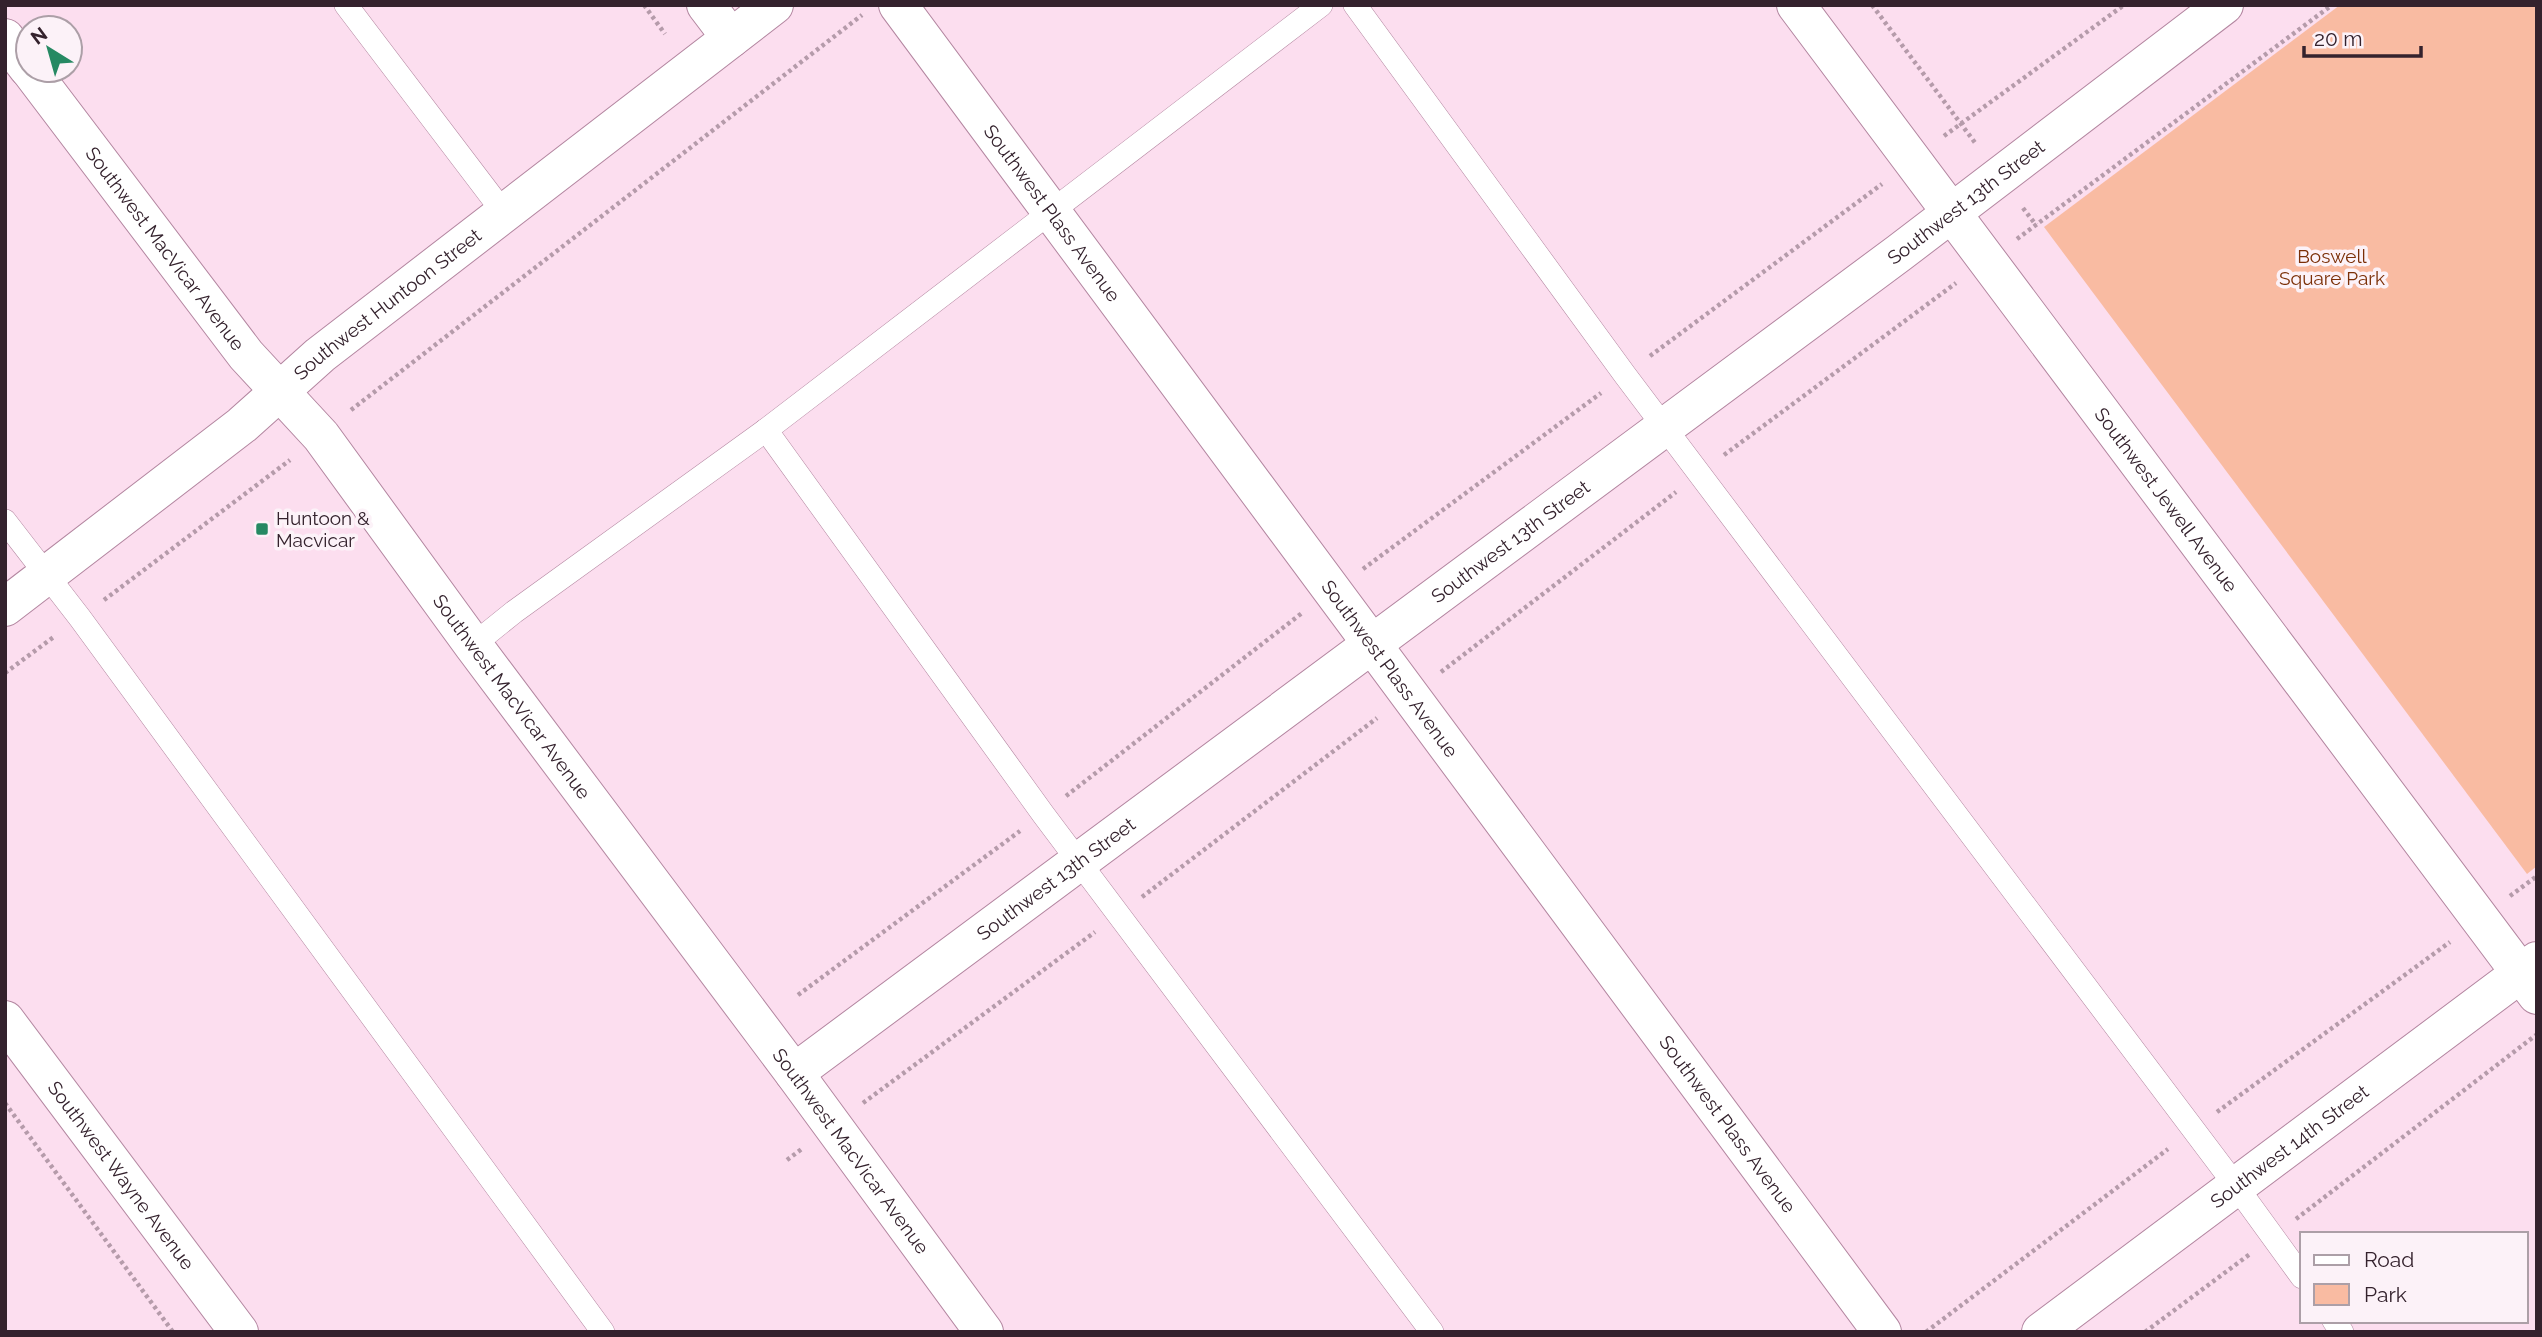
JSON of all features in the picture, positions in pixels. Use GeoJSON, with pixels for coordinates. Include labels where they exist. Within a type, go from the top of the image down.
{"type":"FeatureCollection","features":[{"type":"Feature","properties":{"kind":"street"},"geometry":{"type":"LineString","coordinates":[[706,5],[732,38]]}},
{"type":"Feature","properties":{"kind":"street","name":"Southwest Huntoon Street"},"geometry":{"type":"LineString","coordinates":[[5,607],[242,425],[320,355],[774,5]]}},
{"type":"Feature","properties":{"kind":"street","name":"Southwest Jewell Avenue"},"geometry":{"type":"LineString","coordinates":[[1796,5],[2480,918],[2532,976]]}},
{"type":"Feature","properties":{"kind":"street","name":"Southwest 13th Street"},"geometry":{"type":"LineString","coordinates":[[794,1073],[1665,428],[2224,5]]}},
{"type":"Feature","properties":{"kind":"street","name":"Southwest Plass Avenue"},"geometry":{"type":"LineString","coordinates":[[883,8],[1052,211],[1882,1332]]}},
{"type":"Feature","properties":{"kind":"street","name":"Southwest MacVicar Avenue"},"geometry":{"type":"LineString","coordinates":[[40,84],[246,355],[321,436],[473,645],[833,1125],[984,1332]]}},
{"type":"Feature","properties":{"kind":"street","name":"Southwest 14th Street"},"geometry":{"type":"LineString","coordinates":[[2041,1332],[2236,1186],[2532,976]]}},
{"type":"Feature","properties":{"kind":"street","name":"Southwest Wayne Avenue"},"geometry":{"type":"LineString","coordinates":[[5,1020],[239,1332]]}},
{"type":"Feature","properties":{"kind":"lane"},"geometry":{"type":"LineString","coordinates":[[346,5],[504,213]]}},
{"type":"Feature","properties":{"kind":"lane"},"geometry":{"type":"LineString","coordinates":[[473,645],[514,612],[766,430],[1321,5]]}},
{"type":"Feature","properties":{"kind":"lane"},"geometry":{"type":"LineString","coordinates":[[1355,5],[1665,428],[2300,1274]]}},
{"type":"Feature","properties":{"kind":"lane"},"geometry":{"type":"LineString","coordinates":[[766,430],[1079,863],[1432,1332]]}},
{"type":"Feature","properties":{"kind":"lane"},"geometry":{"type":"LineString","coordinates":[[5,521],[80,618],[603,1332]]}},
{"type":"Feature","properties":{"kind":"path"},"geometry":{"type":"LineString","coordinates":[[644,5],[665,34]]}},
{"type":"Feature","properties":{"kind":"path"},"geometry":{"type":"LineString","coordinates":[[1872,5],[2036,225]]}},
{"type":"Feature","properties":{"kind":"path"},"geometry":{"type":"LineString","coordinates":[[798,995],[1043,814],[1279,629],[1383,556],[2124,5]]}},
{"type":"Feature","properties":{"kind":"path"},"geometry":{"type":"LineString","coordinates":[[786,1160],[1118,915],[1700,474],[2332,5]]}},
{"type":"Feature","properties":{"kind":"path"},"geometry":{"type":"LineString","coordinates":[[5,673],[265,480],[359,403],[883,8]]}},
{"type":"Feature","properties":{"kind":"path"},"geometry":{"type":"LineString","coordinates":[[1926,1332],[2193,1129],[2424,963],[2537,876]]}},
{"type":"Feature","properties":{"kind":"path"},"geometry":{"type":"LineString","coordinates":[[2145,1332],[2537,1034]]}},
{"type":"Feature","properties":{"kind":"path"},"geometry":{"type":"LineString","coordinates":[[5,1103],[173,1332]]}},
{"type":"Feature","properties":{"kind":"green space","name":"Boswell Square Park"},"geometry":{"type":"Polygon","coordinates":[[[2340,5],[2537,5],[2537,866],[2527,874],[2044,227],[2340,5]]]}},
{"type":"Feature","properties":{"kind":"place","name":"Huntoon & Macvicar"},"geometry":{"type":"Point","coordinates":[262,529]}}]}
